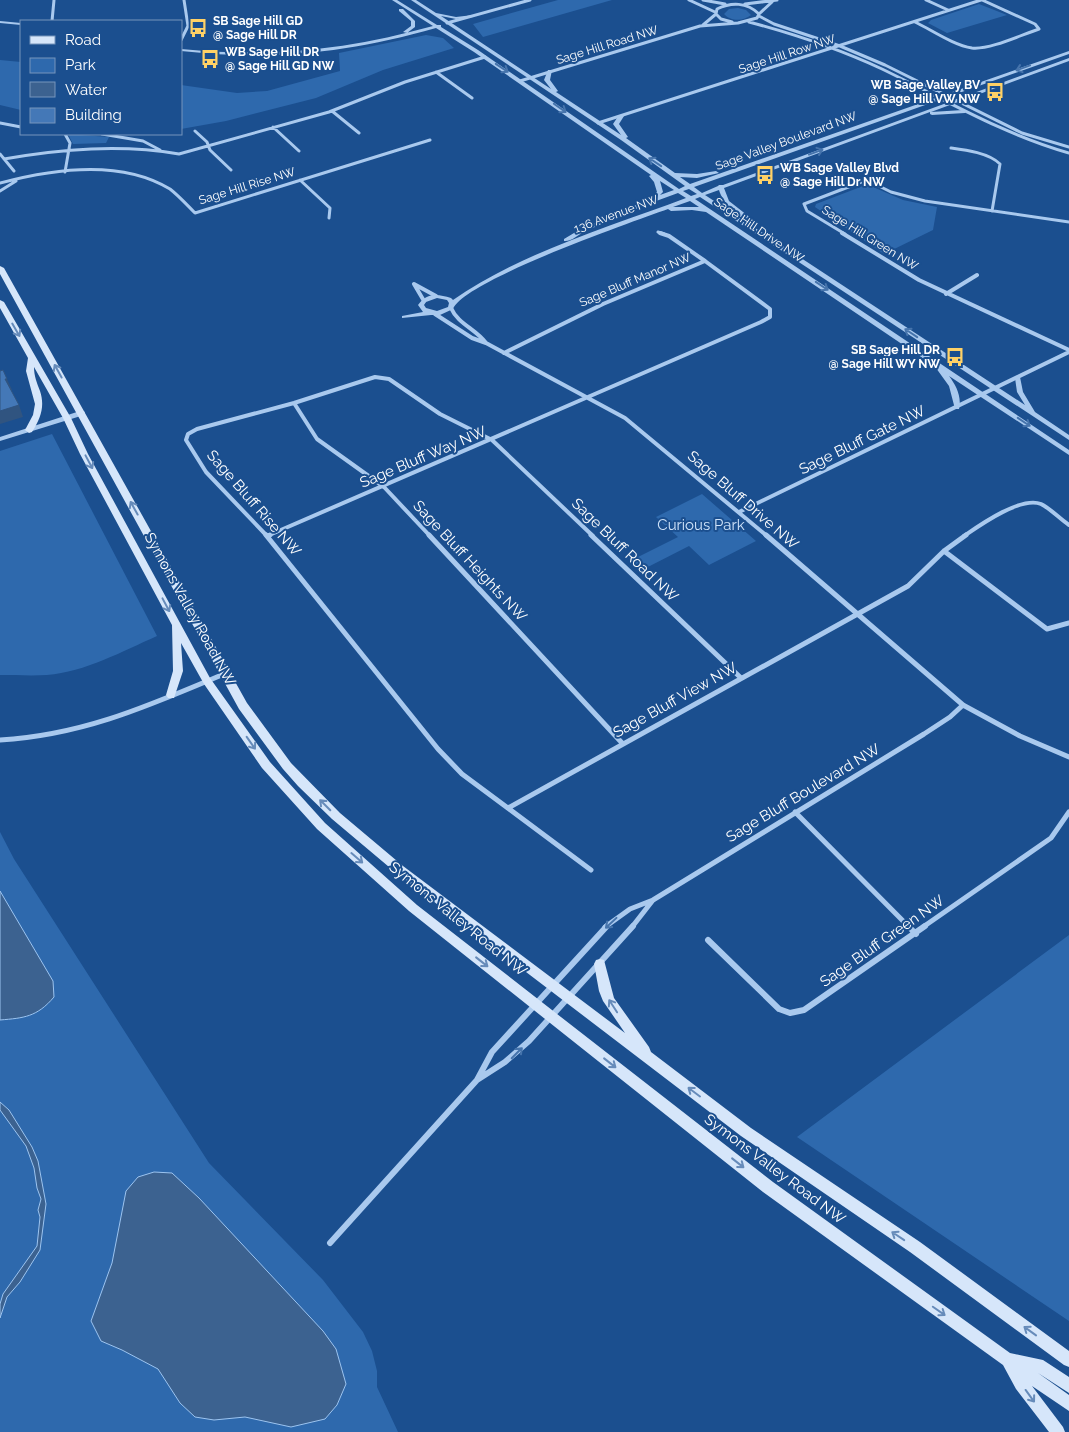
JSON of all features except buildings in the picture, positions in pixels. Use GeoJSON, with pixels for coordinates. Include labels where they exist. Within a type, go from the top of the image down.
{"type":"FeatureCollection","features":[{"type":"Feature","properties":{"kind":"main road","name":"Symons Valley Road NW"},"geometry":{"type":"LineString","coordinates":[[0,268],[224,674],[243,706],[287,766],[336,816],[399,869],[746,1132],[915,1247],[1069,1360]]}},
{"type":"Feature","properties":{"kind":"main road","name":"Symons Valley Road NW"},"geometry":{"type":"LineString","coordinates":[[0,302],[67,418],[84,454],[207,681],[266,765],[321,826],[413,908],[823,1228],[1069,1404]]}},
{"type":"Feature","properties":{"kind":"main road"},"geometry":{"type":"LineString","coordinates":[[30,430],[38,414],[39,403],[28,368],[32,358]]}},
{"type":"Feature","properties":{"kind":"main road"},"geometry":{"type":"LineString","coordinates":[[171,696],[178,671],[176,623]]}},
{"type":"Feature","properties":{"kind":"main road"},"geometry":{"type":"LineString","coordinates":[[600,964],[604,991],[609,1001],[651,1060]]}},
{"type":"Feature","properties":{"kind":"main road"},"geometry":{"type":"LineString","coordinates":[[1006,1358],[1043,1367],[1069,1386]]}},
{"type":"Feature","properties":{"kind":"main road"},"geometry":{"type":"LineString","coordinates":[[1006,1358],[1021,1384],[1058,1432]]}},
{"type":"Feature","properties":{"kind":"street"},"geometry":{"type":"LineString","coordinates":[[52,20],[54,0]]}},
{"type":"Feature","properties":{"kind":"street"},"geometry":{"type":"LineString","coordinates":[[182,39],[189,25],[184,0]]}},
{"type":"Feature","properties":{"kind":"street"},"geometry":{"type":"LineString","coordinates":[[379,42],[406,32],[413,26],[413,21],[408,15],[389,0]]}},
{"type":"Feature","properties":{"kind":"street","name":"Sage Hill Drive NW"},"geometry":{"type":"LineString","coordinates":[[394,0],[485,57],[637,163],[1069,453]]}},
{"type":"Feature","properties":{"kind":"street"},"geometry":{"type":"LineString","coordinates":[[379,42],[530,0]]}},
{"type":"Feature","properties":{"kind":"street"},"geometry":{"type":"LineString","coordinates":[[689,0],[715,13],[721,19],[732,22]]}},
{"type":"Feature","properties":{"kind":"street"},"geometry":{"type":"LineString","coordinates":[[703,0],[731,5],[775,1]]}},
{"type":"Feature","properties":{"kind":"street"},"geometry":{"type":"LineString","coordinates":[[926,0],[948,10]]}},
{"type":"Feature","properties":{"kind":"street"},"geometry":{"type":"LineString","coordinates":[[915,22],[964,46],[974,48],[984,47],[1039,29],[1035,24],[981,0]]}},
{"type":"Feature","properties":{"kind":"street","name":"Sage Hill Row NW"},"geometry":{"type":"LineString","coordinates":[[598,123],[981,0]]}},
{"type":"Feature","properties":{"kind":"street","name":"Sage Hill Drive NW"},"geometry":{"type":"LineString","coordinates":[[414,1],[636,148],[700,194],[1069,438]]}},
{"type":"Feature","properties":{"kind":"street"},"geometry":{"type":"LineString","coordinates":[[749,22],[775,1]]}},
{"type":"Feature","properties":{"kind":"street","name":"Sage Hill Road NW"},"geometry":{"type":"LineString","coordinates":[[700,26],[720,7],[731,5]]}},
{"type":"Feature","properties":{"kind":"street"},"geometry":{"type":"LineString","coordinates":[[737,5],[754,9],[759,15],[774,24],[840,46],[902,72],[1022,133],[1069,147]]}},
{"type":"Feature","properties":{"kind":"street"},"geometry":{"type":"LineString","coordinates":[[429,11],[451,17],[472,16]]}},
{"type":"Feature","properties":{"kind":"street"},"geometry":{"type":"LineString","coordinates":[[472,16],[463,24],[472,40]]}},
{"type":"Feature","properties":{"kind":"street"},"geometry":{"type":"LineString","coordinates":[[0,22],[20,24]]}},
{"type":"Feature","properties":{"kind":"street"},"geometry":{"type":"LineString","coordinates":[[749,22],[832,48],[882,69],[1017,138],[1069,153]]}},
{"type":"Feature","properties":{"kind":"street","name":"Sage Hill Road NW"},"geometry":{"type":"LineString","coordinates":[[520,81],[700,26],[749,22]]}},
{"type":"Feature","properties":{"kind":"street"},"geometry":{"type":"LineString","coordinates":[[182,50],[252,56],[285,55],[345,49],[433,32],[441,32],[454,38]]}},
{"type":"Feature","properties":{"kind":"street","name":"Sage Valley Boulevard NW"},"geometry":{"type":"LineString","coordinates":[[680,191],[1069,52]]}},
{"type":"Feature","properties":{"kind":"street"},"geometry":{"type":"LineString","coordinates":[[4,159],[68,149],[104,148],[161,151],[179,154],[332,111],[436,72],[485,57]]}},
{"type":"Feature","properties":{"kind":"street","name":"Sage Valley Boulevard NW"},"geometry":{"type":"LineString","coordinates":[[690,198],[1069,59]]}},
{"type":"Feature","properties":{"kind":"street"},"geometry":{"type":"LineString","coordinates":[[550,71],[547,78],[548,83],[562,99]]}},
{"type":"Feature","properties":{"kind":"street"},"geometry":{"type":"LineString","coordinates":[[436,72],[472,98]]}},
{"type":"Feature","properties":{"kind":"street"},"geometry":{"type":"LineString","coordinates":[[332,111],[359,133]]}},
{"type":"Feature","properties":{"kind":"street"},"geometry":{"type":"LineString","coordinates":[[922,113],[963,112]]}},
{"type":"Feature","properties":{"kind":"street"},"geometry":{"type":"LineString","coordinates":[[621,116],[617,121],[617,128],[636,148],[623,152]]}},
{"type":"Feature","properties":{"kind":"street"},"geometry":{"type":"LineString","coordinates":[[0,124],[20,127]]}},
{"type":"Feature","properties":{"kind":"street"},"geometry":{"type":"LineString","coordinates":[[273,127],[299,151]]}},
{"type":"Feature","properties":{"kind":"street"},"geometry":{"type":"LineString","coordinates":[[195,131],[210,150],[231,170]]}},
{"type":"Feature","properties":{"kind":"street"},"geometry":{"type":"LineString","coordinates":[[65,172],[70,143],[66,135]]}},
{"type":"Feature","properties":{"kind":"street"},"geometry":{"type":"LineString","coordinates":[[108,135],[143,141],[161,151]]}},
{"type":"Feature","properties":{"kind":"street","name":"Sage Hill Rise NW"},"geometry":{"type":"LineString","coordinates":[[0,183],[65,172],[107,171],[138,176],[168,189],[195,213],[430,140]]}},
{"type":"Feature","properties":{"kind":"street"},"geometry":{"type":"LineString","coordinates":[[950,148],[965,150],[996,160],[1000,164],[992,211]]}},
{"type":"Feature","properties":{"kind":"street"},"geometry":{"type":"LineString","coordinates":[[0,154],[14,171]]}},
{"type":"Feature","properties":{"kind":"street"},"geometry":{"type":"LineString","coordinates":[[637,163],[657,181],[660,192],[652,200]]}},
{"type":"Feature","properties":{"kind":"street"},"geometry":{"type":"LineString","coordinates":[[674,175],[697,176],[741,169]]}},
{"type":"Feature","properties":{"kind":"street","name":"Sage Hill Rise NW"},"geometry":{"type":"LineString","coordinates":[[0,191],[6,189],[18,179]]}},
{"type":"Feature","properties":{"kind":"street"},"geometry":{"type":"LineString","coordinates":[[300,180],[330,208],[329,218]]}},
{"type":"Feature","properties":{"kind":"street","name":"Sage Hill Green NW"},"geometry":{"type":"LineString","coordinates":[[1069,222],[915,199],[864,181],[804,204],[807,211],[912,276],[946,294],[1069,351]]}},
{"type":"Feature","properties":{"kind":"street"},"geometry":{"type":"LineString","coordinates":[[721,186],[721,195],[725,201],[761,229],[772,241]]}},
{"type":"Feature","properties":{"kind":"street","name":"136 Avenue NW"},"geometry":{"type":"LineString","coordinates":[[550,250],[581,231],[652,200],[680,191]]}},
{"type":"Feature","properties":{"kind":"street","name":"136 Avenue NW"},"geometry":{"type":"LineString","coordinates":[[439,296],[475,286],[550,250],[690,198]]}},
{"type":"Feature","properties":{"kind":"street"},"geometry":{"type":"LineString","coordinates":[[658,210],[686,207],[708,210]]}},
{"type":"Feature","properties":{"kind":"street"},"geometry":{"type":"LineString","coordinates":[[658,232],[669,236],[705,261]]}},
{"type":"Feature","properties":{"kind":"street","name":"Sage Bluff Manor NW"},"geometry":{"type":"LineString","coordinates":[[504,353],[596,307],[705,261],[770,310],[770,317],[761,322],[586,396]]}},
{"type":"Feature","properties":{"kind":"street"},"geometry":{"type":"LineString","coordinates":[[946,294],[977,274]]}},
{"type":"Feature","properties":{"kind":"street"},"geometry":{"type":"LineString","coordinates":[[432,313],[422,304],[414,284],[448,299],[451,306],[444,312],[404,317],[422,304],[439,296]]}},
{"type":"Feature","properties":{"kind":"street","name":"136 Avenue NW"},"geometry":{"type":"LineString","coordinates":[[451,306],[475,286]]}},
{"type":"Feature","properties":{"kind":"street","name":"Sage Bluff Drive NW"},"geometry":{"type":"LineString","coordinates":[[451,306],[456,317],[483,338],[486,343]]}},
{"type":"Feature","properties":{"kind":"street","name":"Sage Bluff Drive NW"},"geometry":{"type":"LineString","coordinates":[[432,313],[448,320],[473,339],[486,343],[625,418],[739,512],[856,615],[963,705]]}},
{"type":"Feature","properties":{"kind":"street","name":"Sage Bluff Gate NW"},"geometry":{"type":"LineString","coordinates":[[739,512],[984,395],[1069,351]]}},
{"type":"Feature","properties":{"kind":"street"},"geometry":{"type":"LineString","coordinates":[[926,356],[952,383],[956,392],[958,407]]}},
{"type":"Feature","properties":{"kind":"street","name":"Sage Bluff Rise NW"},"geometry":{"type":"LineString","coordinates":[[492,440],[440,414],[389,379],[375,377],[294,403],[198,429],[188,434],[186,440],[206,472],[267,536],[438,749],[462,774],[591,870]]}},
{"type":"Feature","properties":{"kind":"street"},"geometry":{"type":"LineString","coordinates":[[1018,378],[1020,392],[1033,414]]}},
{"type":"Feature","properties":{"kind":"street","name":"Sage Bluff Way NW"},"geometry":{"type":"LineString","coordinates":[[267,536],[492,440],[586,396]]}},
{"type":"Feature","properties":{"kind":"street","name":"Sage Bluff Heights NW"},"geometry":{"type":"LineString","coordinates":[[294,403],[317,439],[384,486],[623,744]]}},
{"type":"Feature","properties":{"kind":"street"},"geometry":{"type":"LineString","coordinates":[[0,439],[82,414]]}},
{"type":"Feature","properties":{"kind":"street","name":"Sage Bluff Road NW"},"geometry":{"type":"LineString","coordinates":[[492,440],[741,678]]}},
{"type":"Feature","properties":{"kind":"street","name":"Sage Bluff View NW"},"geometry":{"type":"LineString","coordinates":[[508,808],[908,586],[944,551],[984,522],[1026,502],[1040,504],[1069,525]]}},
{"type":"Feature","properties":{"kind":"street"},"geometry":{"type":"LineString","coordinates":[[944,551],[1047,629],[1069,623]]}},
{"type":"Feature","properties":{"kind":"street"},"geometry":{"type":"LineString","coordinates":[[0,740],[44,738],[107,722],[224,674]]}},
{"type":"Feature","properties":{"kind":"street"},"geometry":{"type":"LineString","coordinates":[[963,705],[1020,736],[1069,758]]}},
{"type":"Feature","properties":{"kind":"street","name":"Sage Bluff Boulevard NW"},"geometry":{"type":"LineString","coordinates":[[478,1080],[492,1052],[609,923],[630,909],[653,900],[944,721],[963,705]]}},
{"type":"Feature","properties":{"kind":"street"},"geometry":{"type":"LineString","coordinates":[[795,812],[916,934]]}},
{"type":"Feature","properties":{"kind":"street","name":"Sage Bluff Green NW"},"geometry":{"type":"LineString","coordinates":[[708,940],[779,1009],[790,1013],[804,1010],[916,934],[1051,838],[1069,812]]}},
{"type":"Feature","properties":{"kind":"street","name":"Sage Bluff Boulevard NW"},"geometry":{"type":"LineString","coordinates":[[478,1080],[509,1061],[600,964],[653,900]]}},
{"type":"Feature","properties":{"kind":"street"},"geometry":{"type":"LineString","coordinates":[[330,1243],[478,1080]]}},
{"type":"Feature","properties":{"kind":"green space"},"geometry":{"type":"Polygon","coordinates":[[[558,0],[612,0],[483,37],[473,24],[558,0]]]}},
{"type":"Feature","properties":{"kind":"green space"},"geometry":{"type":"Polygon","coordinates":[[[979,4],[1007,15],[947,33],[928,23],[931,20],[979,4]]]}},
{"type":"Feature","properties":{"kind":"green space"},"geometry":{"type":"Polygon","coordinates":[[[738,8],[746,10],[751,15],[737,20],[724,14],[729,9],[738,8]]]}},
{"type":"Feature","properties":{"kind":"green space"},"geometry":{"type":"Polygon","coordinates":[[[426,35],[443,38],[454,48],[383,70],[316,98],[226,121],[182,129],[182,85],[237,93],[267,91],[340,71],[339,53],[426,35]]]}},
{"type":"Feature","properties":{"kind":"green space"},"geometry":{"type":"Polygon","coordinates":[[[0,60],[20,62],[20,110],[0,105],[0,60]]]}},
{"type":"Feature","properties":{"kind":"green space"},"geometry":{"type":"Polygon","coordinates":[[[68,135],[109,137],[106,143],[73,144],[68,135]]]}},
{"type":"Feature","properties":{"kind":"green space"},"geometry":{"type":"Polygon","coordinates":[[[863,186],[873,187],[903,200],[937,207],[933,230],[884,254],[815,207],[816,204],[863,186]]]}},
{"type":"Feature","properties":{"kind":"green space"},"geometry":{"type":"Polygon","coordinates":[[[52,434],[157,636],[104,660],[75,670],[47,675],[0,675],[0,451],[52,434]]]}},
{"type":"Feature","properties":{"kind":"green space","name":"Curious Park"},"geometry":{"type":"Polygon","coordinates":[[[702,494],[756,541],[709,565],[689,546],[642,570],[632,560],[678,537],[656,517],[702,494]]]}},
{"type":"Feature","properties":{"kind":"green space"},"geometry":{"type":"Polygon","coordinates":[[[0,832],[14,859],[209,1163],[323,1280],[363,1332],[372,1351],[377,1371],[377,1387],[398,1432],[0,1432],[0,832]]]}},
{"type":"Feature","properties":{"kind":"green space"},"geometry":{"type":"Polygon","coordinates":[[[1069,935],[1069,1321],[797,1137],[1069,935]]]}},
{"type":"Feature","properties":{"kind":"water"},"geometry":{"type":"Polygon","coordinates":[[[0,891],[53,981],[54,997],[36,1013],[0,1020],[0,891]]]}},
{"type":"Feature","properties":{"kind":"water"},"geometry":{"type":"Polygon","coordinates":[[[0,1102],[9,1110],[32,1147],[38,1161],[46,1204],[40,1250],[20,1282],[7,1297],[0,1318],[0,1304],[3,1294],[37,1246],[40,1217],[38,1210],[41,1199],[34,1168],[26,1146],[0,1110],[0,1102]]]}},
{"type":"Feature","properties":{"kind":"water"},"geometry":{"type":"Polygon","coordinates":[[[154,1172],[172,1173],[199,1198],[323,1331],[336,1349],[346,1384],[337,1405],[325,1419],[291,1427],[245,1417],[214,1420],[195,1417],[180,1403],[158,1369],[101,1341],[91,1321],[112,1263],[126,1191],[138,1177],[154,1172]]]}},
{"type":"Feature","properties":{"kind":"place","name":"SB Sage Hill GD @ Sage Hill DR"},"geometry":{"type":"Point","coordinates":[198,28]}},
{"type":"Feature","properties":{"kind":"place","name":"WB Sage Hill DR @ Sage Hill GD NW"},"geometry":{"type":"Point","coordinates":[210,59]}},
{"type":"Feature","properties":{"kind":"place","name":"WB Sage Valley BV @ Sage Hill VW NW"},"geometry":{"type":"Point","coordinates":[995,92]}},
{"type":"Feature","properties":{"kind":"place","name":"WB Sage Valley Blvd @ Sage Hill Dr NW"},"geometry":{"type":"Point","coordinates":[765,175]}},
{"type":"Feature","properties":{"kind":"place","name":"SB Sage Hill DR @ Sage Hill WY NW"},"geometry":{"type":"Point","coordinates":[955,357]}}]}
